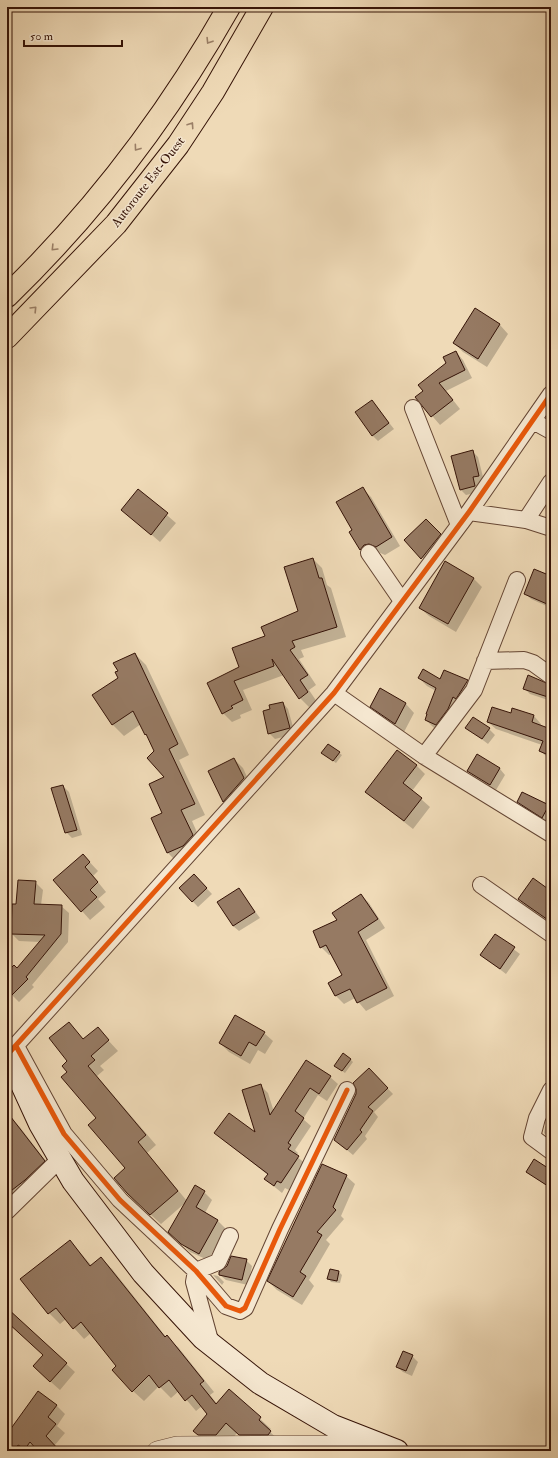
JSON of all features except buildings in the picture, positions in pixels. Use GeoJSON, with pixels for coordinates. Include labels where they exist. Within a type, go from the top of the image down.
{"type":"FeatureCollection","features":[{"type":"Feature","properties":{"kind":"highway"},"geometry":{"type":"LineString","coordinates":[[7,296],[74,226],[130,158],[180,88],[229,7]]}},
{"type":"Feature","properties":{"kind":"highway","name":"Autoroute Est-Ouest"},"geometry":{"type":"LineString","coordinates":[[7,337],[116,224],[178,145],[213,92],[262,7]]}},
{"type":"Feature","properties":{"kind":"main road"},"geometry":{"type":"LineString","coordinates":[[10,1051],[40,1124],[73,1181],[143,1273],[212,1344],[260,1383],[333,1426],[389,1448]]}},
{"type":"Feature","properties":{"kind":"street"},"geometry":{"type":"LineString","coordinates":[[346,1090],[280,1229],[245,1308],[240,1311],[226,1306],[196,1271],[120,1200],[64,1134],[10,1051],[334,693],[469,512],[551,394]]}},
{"type":"Feature","properties":{"kind":"street"},"geometry":{"type":"LineString","coordinates":[[413,408],[459,525]]}},
{"type":"Feature","properties":{"kind":"street"},"geometry":{"type":"LineString","coordinates":[[533,421],[551,431]]}},
{"type":"Feature","properties":{"kind":"street"},"geometry":{"type":"LineString","coordinates":[[526,520],[551,482]]}},
{"type":"Feature","properties":{"kind":"street"},"geometry":{"type":"LineString","coordinates":[[469,512],[526,520],[551,528]]}},
{"type":"Feature","properties":{"kind":"street"},"geometry":{"type":"LineString","coordinates":[[369,553],[402,601]]}},
{"type":"Feature","properties":{"kind":"street"},"geometry":{"type":"LineString","coordinates":[[424,756],[474,690],[517,580]]}},
{"type":"Feature","properties":{"kind":"street"},"geometry":{"type":"LineString","coordinates":[[485,661],[524,660],[533,663],[551,676]]}},
{"type":"Feature","properties":{"kind":"street"},"geometry":{"type":"LineString","coordinates":[[334,693],[424,756],[551,834]]}},
{"type":"Feature","properties":{"kind":"street"},"geometry":{"type":"LineString","coordinates":[[481,885],[551,934]]}},
{"type":"Feature","properties":{"kind":"street"},"geometry":{"type":"LineString","coordinates":[[551,1090],[537,1118],[532,1137],[551,1151]]}},
{"type":"Feature","properties":{"kind":"street"},"geometry":{"type":"LineString","coordinates":[[7,1211],[60,1159]]}},
{"type":"Feature","properties":{"kind":"street"},"geometry":{"type":"LineString","coordinates":[[196,1271],[218,1262],[230,1236]]}},
{"type":"Feature","properties":{"kind":"street"},"geometry":{"type":"LineString","coordinates":[[196,1271],[194,1282],[212,1344]]}},
{"type":"Feature","properties":{"kind":"street"},"geometry":{"type":"LineString","coordinates":[[157,1451],[177,1446],[389,1448]]}},
{"type":"Feature","properties":{"kind":"cycle path"},"geometry":{"type":"LineString","coordinates":[[8,1054],[334,693],[469,512],[551,394]]}},
{"type":"Feature","properties":{"kind":"cycle path"},"geometry":{"type":"LineString","coordinates":[[16,1046],[64,1134],[120,1200],[196,1271],[226,1306],[240,1311],[245,1308],[280,1229],[347,1090]]}}]}
